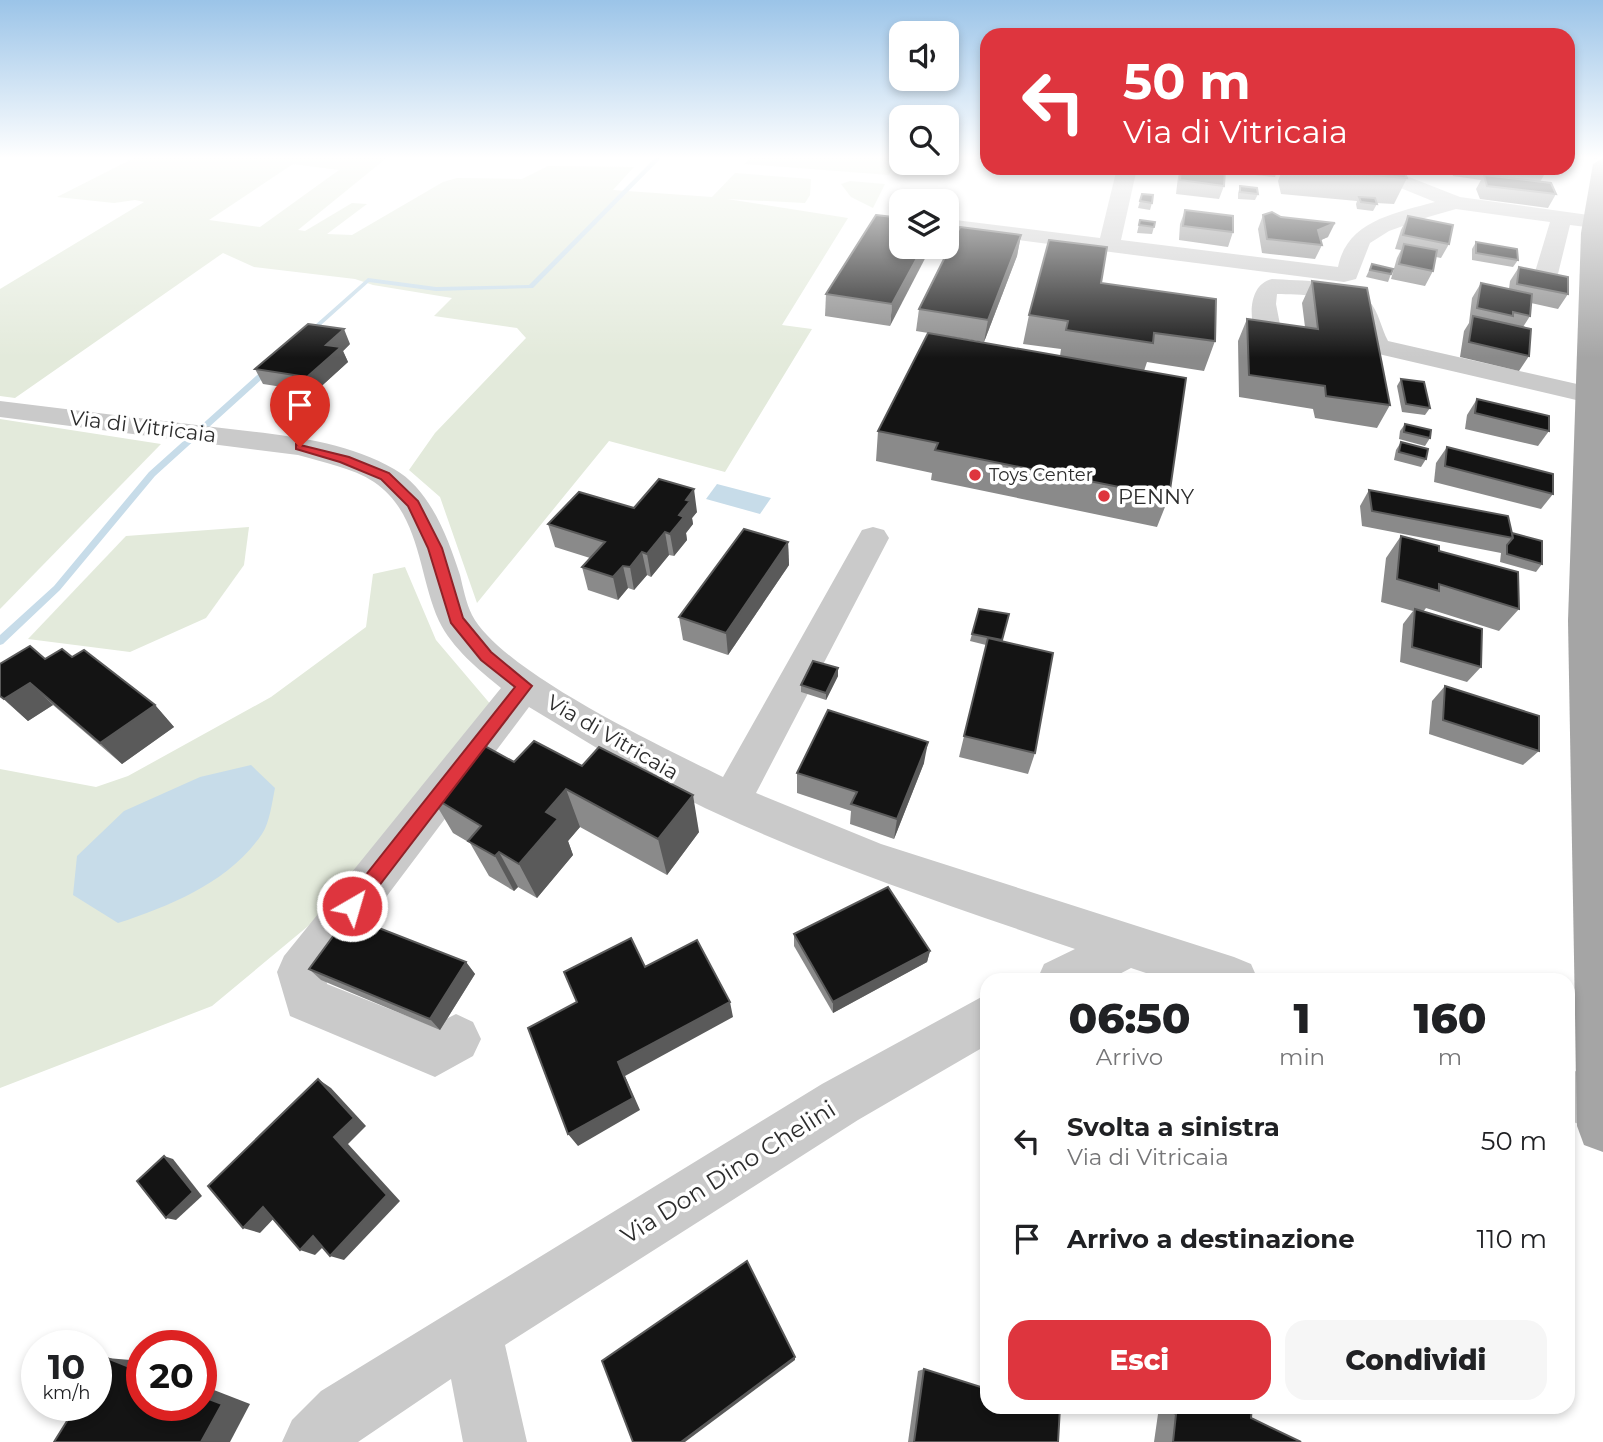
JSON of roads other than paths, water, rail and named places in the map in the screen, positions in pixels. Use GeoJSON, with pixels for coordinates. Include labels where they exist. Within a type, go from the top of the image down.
{"type":"FeatureCollection","features":[{"type":"Feature","properties":{"kind":"main road"},"geometry":{"type":"LineString","coordinates":[[1586,223],[1596,314],[1589,395],[1586,621],[1596,702],[1603,1126]]}},
{"type":"Feature","properties":{"kind":"street"},"geometry":{"type":"LineString","coordinates":[[1109,246],[1114,223]]}},
{"type":"Feature","properties":{"kind":"street"},"geometry":{"type":"LineString","coordinates":[[959,227],[1344,275],[1348,274],[1352,253],[1361,238],[1396,223]]}},
{"type":"Feature","properties":{"kind":"street"},"geometry":{"type":"LineString","coordinates":[[1544,282],[1584,223]]}},
{"type":"Feature","properties":{"kind":"street"},"geometry":{"type":"LineString","coordinates":[[1270,340],[1264,304],[1266,290],[1272,286],[1333,293],[1354,300],[1362,308],[1373,340],[1379,346],[1589,395]]}},
{"type":"Feature","properties":{"kind":"street","name":"Via di Vitricaia"},"geometry":{"type":"LineString","coordinates":[[0,409],[300,447],[344,459],[385,476],[413,504],[435,548],[456,620],[486,656],[524,686],[722,796],[874,861],[1213,973]]}},
{"type":"Feature","properties":{"kind":"street"},"geometry":{"type":"LineString","coordinates":[[722,796],[867,537]]}},
{"type":"Feature","properties":{"kind":"street"},"geometry":{"type":"LineString","coordinates":[[456,1039],[435,1052],[307,999],[301,972],[524,686]]}},
{"type":"Feature","properties":{"kind":"street"},"geometry":{"type":"LineString","coordinates":[[1075,973],[1129,945]]}},
{"type":"Feature","properties":{"kind":"street","name":"Via Don Dino Chelini"},"geometry":{"type":"LineString","coordinates":[[314,1442],[342,1413],[472,1331],[840,1102],[980,1022]]}},
{"type":"Feature","properties":{"kind":"street"},"geometry":{"type":"LineString","coordinates":[[1575,1097],[1602,1108]]}},
{"type":"Feature","properties":{"kind":"street"},"geometry":{"type":"LineString","coordinates":[[472,1331],[495,1442]]}},
{"type":"Feature","properties":{"kind":"water"},"geometry":{"type":"Polygon","coordinates":[[[717,484],[771,498],[760,514],[706,499],[717,484]]]}},
{"type":"Feature","properties":{"kind":"water"},"geometry":{"type":"Polygon","coordinates":[[[251,765],[275,788],[269,818],[262,834],[249,851],[216,879],[179,900],[118,923],[73,895],[77,856],[124,811],[200,777],[251,765]]]}},
{"type":"Feature","properties":{"kind":"waterway"},"geometry":{"type":"LineString","coordinates":[[309,333],[368,280],[436,289],[531,287],[594,223]]}},
{"type":"Feature","properties":{"kind":"waterway"},"geometry":{"type":"LineString","coordinates":[[0,641],[57,588],[152,474],[268,370]]}},
{"type":"Feature","properties":{"kind":"place","name":"Toys Center"},"geometry":{"type":"Point","coordinates":[975,475]}},
{"type":"Feature","properties":{"kind":"place","name":"PENNY"},"geometry":{"type":"Point","coordinates":[1104,496]}}]}
